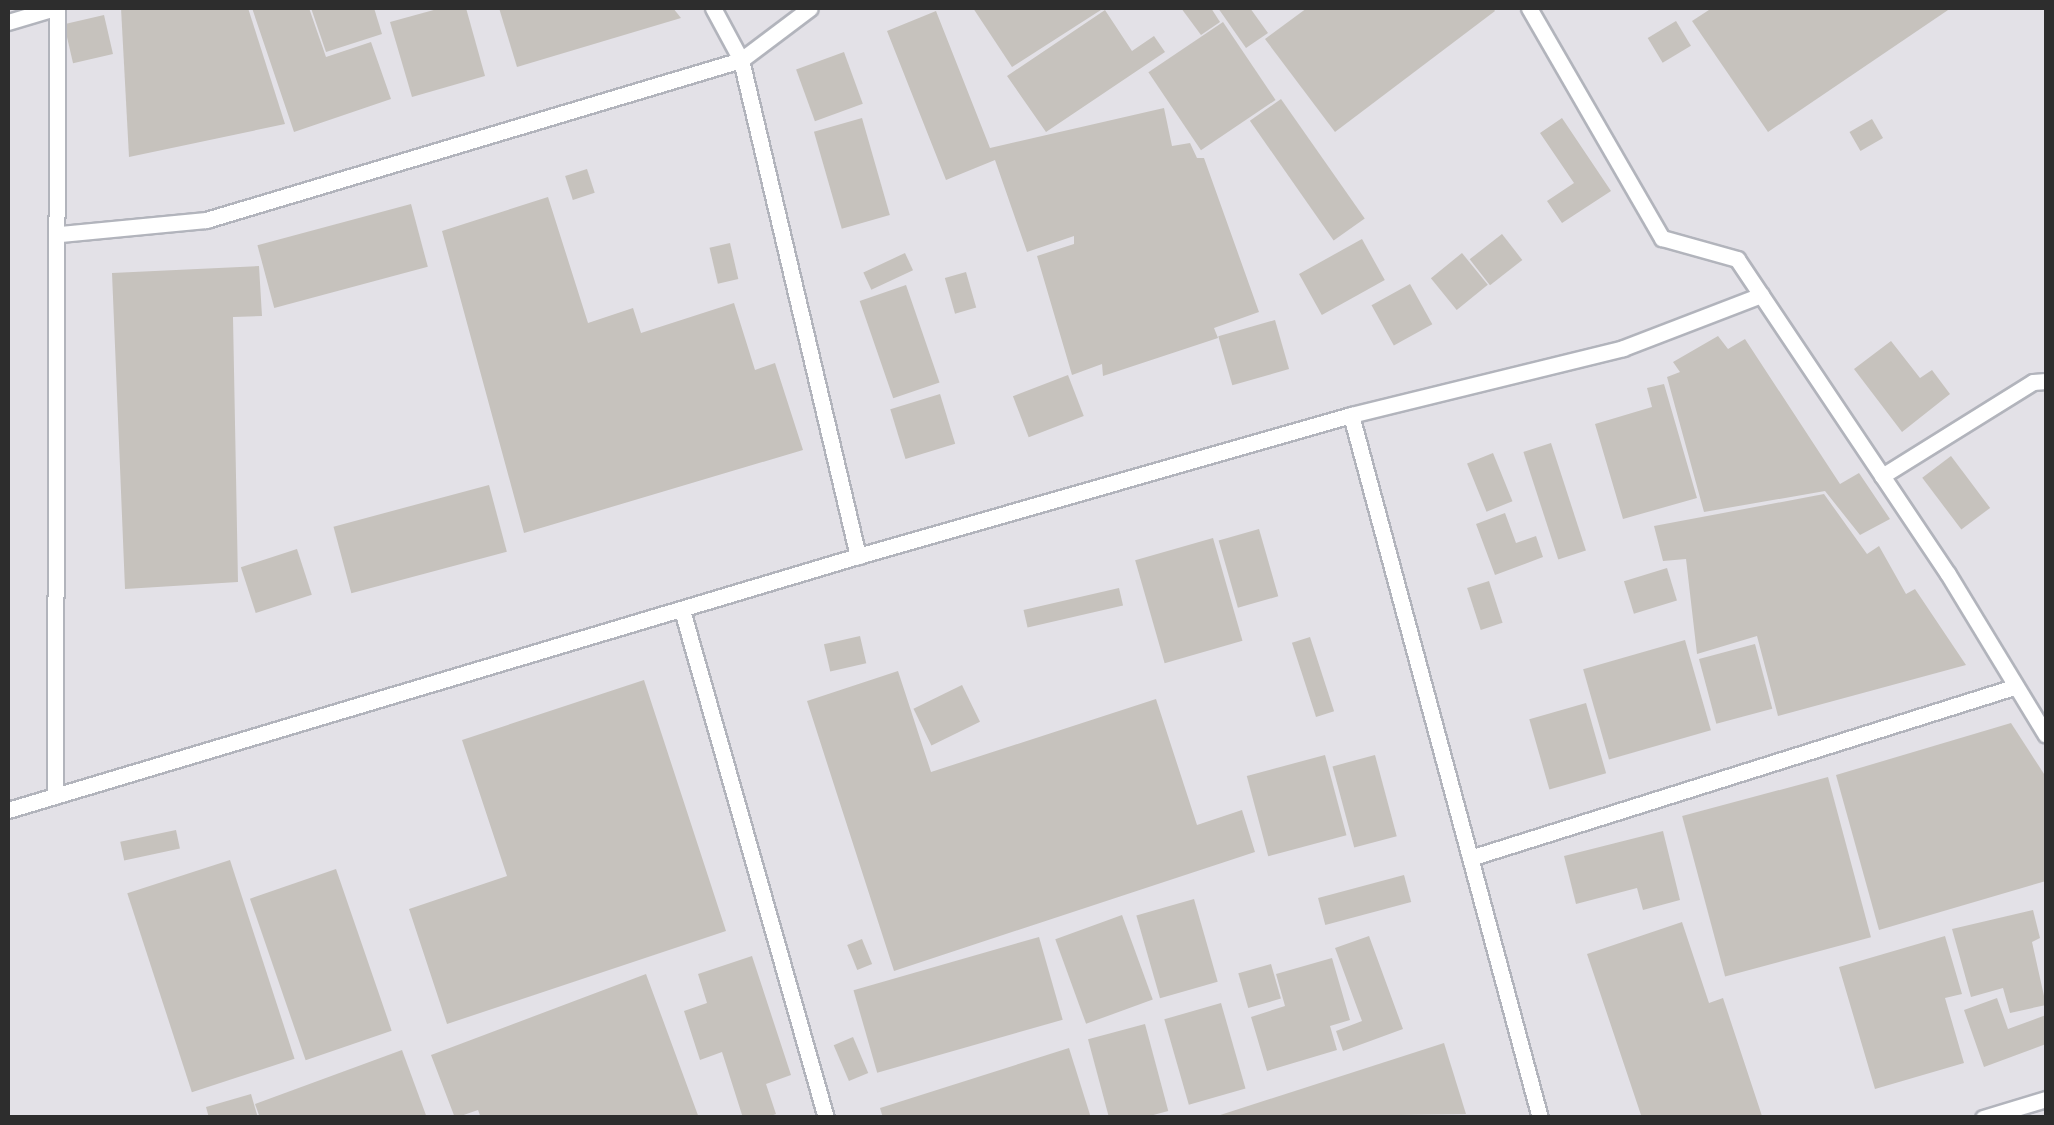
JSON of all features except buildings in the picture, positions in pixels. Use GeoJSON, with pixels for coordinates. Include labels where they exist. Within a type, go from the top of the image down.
{"type":"FeatureCollection","features":[{"type":"Feature","properties":{"kind":"lane"},"geometry":{"type":"LineString","coordinates":[[8,22],[56,8],[60,234],[55,796]]}},
{"type":"Feature","properties":{"kind":"lane"},"geometry":{"type":"LineString","coordinates":[[713,8],[741,60],[858,556]]}},
{"type":"Feature","properties":{"kind":"lane"},"geometry":{"type":"LineString","coordinates":[[60,234],[206,220],[741,60],[810,8]]}},
{"type":"Feature","properties":{"kind":"lane"},"geometry":{"type":"LineString","coordinates":[[1529,8],[1662,238],[1737,259],[1882,476],[2046,735]]}},
{"type":"Feature","properties":{"kind":"lane"},"geometry":{"type":"LineString","coordinates":[[8,810],[858,556],[1351,415],[1623,348],[1761,295]]}},
{"type":"Feature","properties":{"kind":"lane"},"geometry":{"type":"LineString","coordinates":[[1882,476],[2032,382],[2046,381]]}},
{"type":"Feature","properties":{"kind":"lane"},"geometry":{"type":"LineString","coordinates":[[1351,415],[1540,1118]]}},
{"type":"Feature","properties":{"kind":"lane"},"geometry":{"type":"LineString","coordinates":[[682,610],[826,1118]]}},
{"type":"Feature","properties":{"kind":"lane"},"geometry":{"type":"LineString","coordinates":[[1470,858],[2014,687]]}},
{"type":"Feature","properties":{"kind":"lane"},"geometry":{"type":"LineString","coordinates":[[1983,1118],[2046,1099]]}},
{"type":"Feature","properties":{"kind":"shaded area"},"geometry":{"type":"Polygon","coordinates":[[[8,8],[2046,8],[2046,1117],[8,1117],[8,8]]]}}]}
